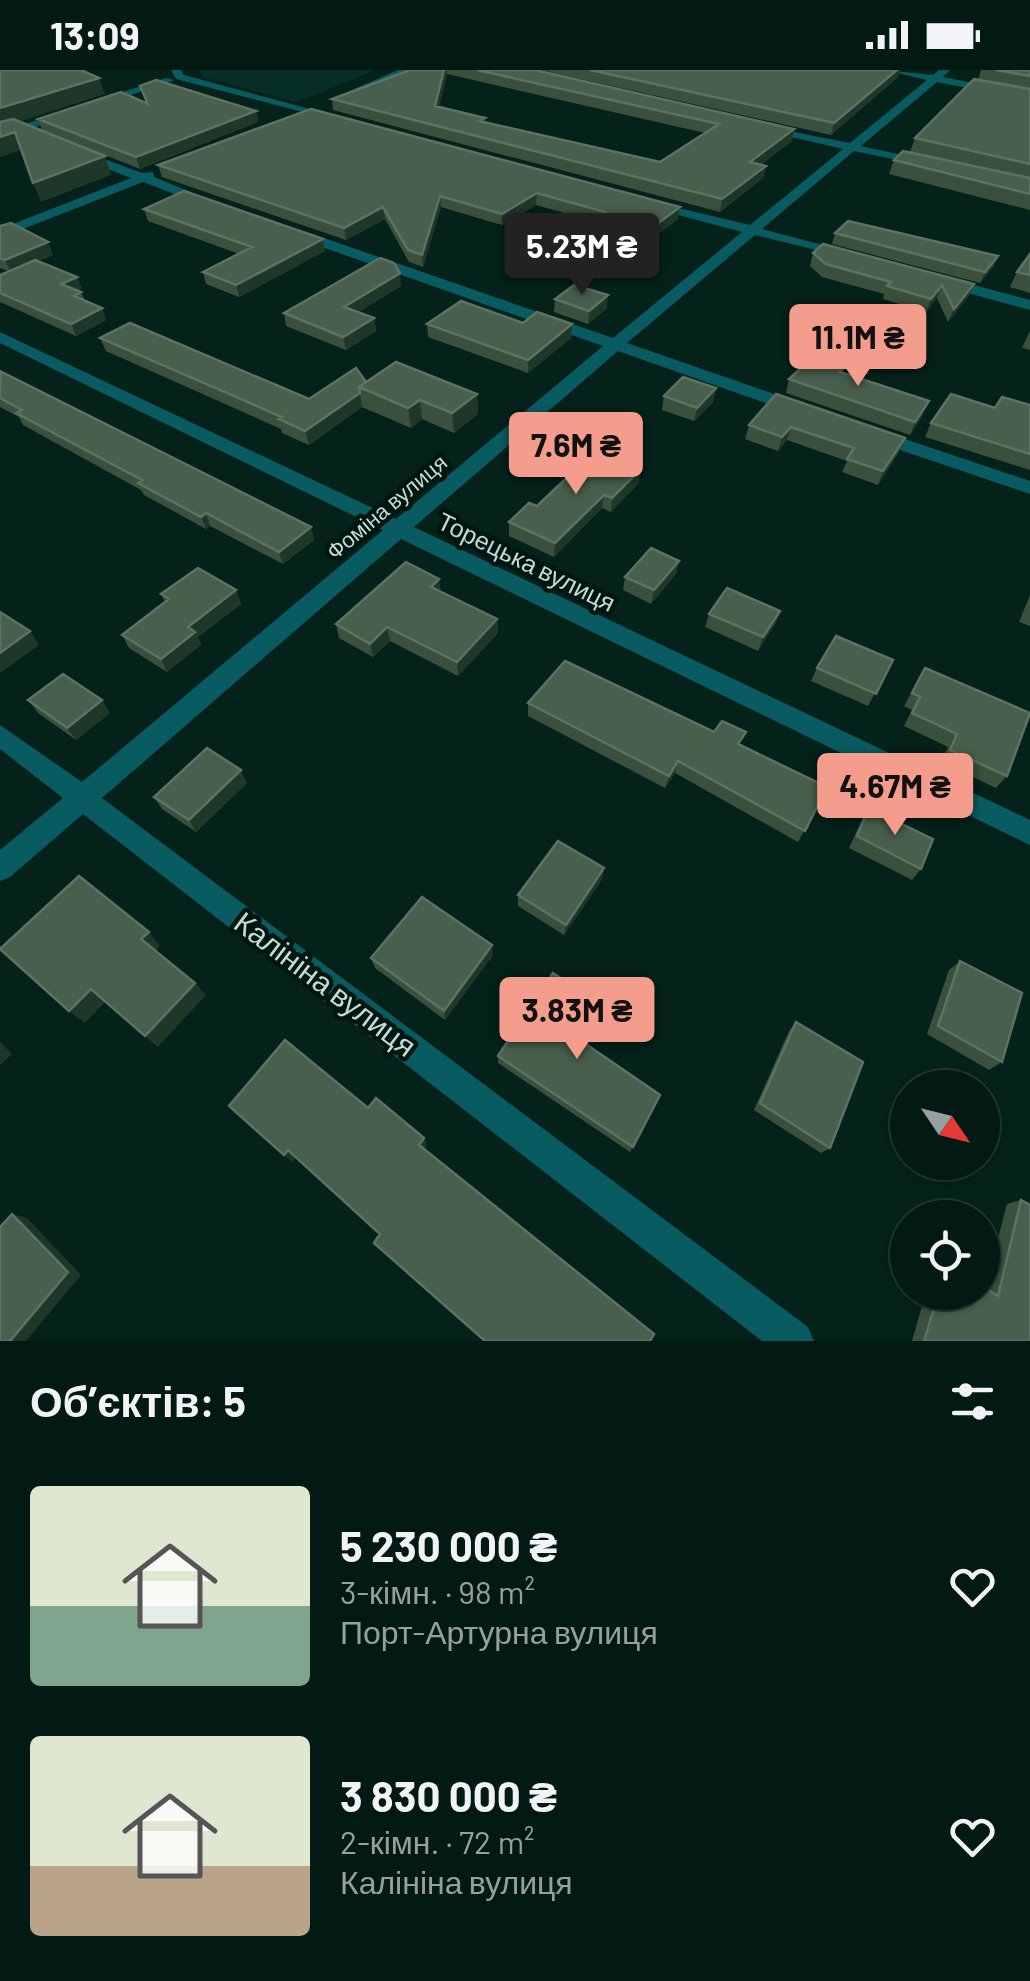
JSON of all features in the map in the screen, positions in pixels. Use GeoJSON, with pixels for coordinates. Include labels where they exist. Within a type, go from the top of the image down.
{"type":"FeatureCollection","features":[{"type":"Feature","properties":{"kind":"street"},"geometry":{"type":"LineString","coordinates":[[292,117],[407,70]]}},
{"type":"Feature","properties":{"kind":"street"},"geometry":{"type":"LineString","coordinates":[[890,70],[940,74],[1030,97]]}},
{"type":"Feature","properties":{"kind":"street"},"geometry":{"type":"LineString","coordinates":[[0,136],[178,73],[348,120]]}},
{"type":"Feature","properties":{"kind":"street","name":"Фоміна вулиця"},"geometry":{"type":"LineString","coordinates":[[0,868],[614,345],[940,74]]}},
{"type":"Feature","properties":{"kind":"street"},"geometry":{"type":"LineString","coordinates":[[756,126],[941,167]]}},
{"type":"Feature","properties":{"kind":"street"},"geometry":{"type":"LineString","coordinates":[[19,130],[232,210]]}},
{"type":"Feature","properties":{"kind":"street"},"geometry":{"type":"LineString","coordinates":[[0,234],[158,171]]}},
{"type":"Feature","properties":{"kind":"street"},"geometry":{"type":"LineString","coordinates":[[636,199],[862,260]]}},
{"type":"Feature","properties":{"kind":"street"},"geometry":{"type":"LineString","coordinates":[[268,223],[822,417]]}},
{"type":"Feature","properties":{"kind":"street"},"geometry":{"type":"LineString","coordinates":[[918,275],[1030,305]]}},
{"type":"Feature","properties":{"kind":"street","name":"Торецька вулиця"},"geometry":{"type":"LineString","coordinates":[[0,338],[1030,832]]}},
{"type":"Feature","properties":{"kind":"street"},"geometry":{"type":"LineString","coordinates":[[860,430],[1030,488]]}},
{"type":"Feature","properties":{"kind":"street","name":"Калініна вулиця"},"geometry":{"type":"LineString","coordinates":[[0,735],[794,1341]]}},
{"type":"Feature","properties":{"kind":"shaded area"},"geometry":{"type":"Polygon","coordinates":[[[200,70],[376,70],[297,102],[202,77],[200,70]]]}},
{"type":"Feature","properties":{"kind":"building"},"geometry":{"type":"Polygon","coordinates":[[[0,70],[81,70],[99,78],[0,108],[0,70]]]}},
{"type":"Feature","properties":{"kind":"building"},"geometry":{"type":"Polygon","coordinates":[[[410,70],[444,70],[435,106],[485,118],[479,121],[660,162],[719,124],[477,70],[535,70],[794,129],[750,162],[766,166],[722,199],[332,99],[410,70]]]}},
{"type":"Feature","properties":{"kind":"building"},"geometry":{"type":"Polygon","coordinates":[[[590,70],[897,70],[834,123],[590,70]]]}},
{"type":"Feature","properties":{"kind":"building"},"geometry":{"type":"Polygon","coordinates":[[[996,70],[1030,70],[1030,76],[996,70]]]}},
{"type":"Feature","properties":{"kind":"building"},"geometry":{"type":"Polygon","coordinates":[[[974,79],[1030,89],[1030,164],[915,138],[974,79]]]}},
{"type":"Feature","properties":{"kind":"building"},"geometry":{"type":"Polygon","coordinates":[[[156,80],[256,111],[136,157],[38,119],[121,92],[148,104],[140,86],[156,80]]]}},
{"type":"Feature","properties":{"kind":"building"},"geometry":{"type":"Polygon","coordinates":[[[311,109],[680,207],[623,249],[572,234],[605,212],[537,193],[502,214],[440,196],[422,255],[408,250],[383,207],[344,228],[158,165],[311,109]]]}},
{"type":"Feature","properties":{"kind":"building"},"geometry":{"type":"Polygon","coordinates":[[[13,119],[105,156],[33,183],[15,132],[0,137],[0,122],[13,119]]]}},
{"type":"Feature","properties":{"kind":"building"},"geometry":{"type":"Polygon","coordinates":[[[903,151],[1030,178],[1030,194],[894,160],[903,151]]]}},
{"type":"Feature","properties":{"kind":"building"},"geometry":{"type":"Polygon","coordinates":[[[184,191],[323,239],[236,285],[203,272],[252,247],[144,209],[184,191]]]}},
{"type":"Feature","properties":{"kind":"building"},"geometry":{"type":"Polygon","coordinates":[[[848,221],[998,256],[985,272],[835,233],[848,221]]]}},
{"type":"Feature","properties":{"kind":"building"},"geometry":{"type":"Polygon","coordinates":[[[11,223],[48,242],[5,260],[0,258],[0,226],[11,223]]]}},
{"type":"Feature","properties":{"kind":"building"},"geometry":{"type":"Polygon","coordinates":[[[823,244],[974,284],[954,309],[942,285],[931,299],[887,286],[891,282],[826,264],[813,253],[823,244]]]}},
{"type":"Feature","properties":{"kind":"building"},"geometry":{"type":"Polygon","coordinates":[[[1030,254],[1030,275],[1017,272],[1030,254]]]}},
{"type":"Feature","properties":{"kind":"building"},"geometry":{"type":"Polygon","coordinates":[[[380,258],[394,263],[400,273],[344,307],[374,318],[343,337],[284,313],[380,258]]]}},
{"type":"Feature","properties":{"kind":"building"},"geometry":{"type":"Polygon","coordinates":[[[35,260],[77,277],[61,284],[81,292],[74,296],[102,308],[71,324],[0,293],[0,275],[35,260]]]}},
{"type":"Feature","properties":{"kind":"building"},"geometry":{"type":"Polygon","coordinates":[[[574,285],[608,295],[589,311],[555,299],[574,285]]]}},
{"type":"Feature","properties":{"kind":"building"},"geometry":{"type":"Polygon","coordinates":[[[461,301],[523,323],[537,312],[572,324],[528,360],[427,324],[461,301]]]}},
{"type":"Feature","properties":{"kind":"building"},"geometry":{"type":"Polygon","coordinates":[[[130,323],[309,399],[356,368],[366,382],[359,387],[360,393],[305,431],[279,419],[282,417],[100,338],[130,323]]]}},
{"type":"Feature","properties":{"kind":"building"},"geometry":{"type":"Polygon","coordinates":[[[815,355],[845,365],[840,372],[929,401],[915,422],[789,379],[815,355]]]}},
{"type":"Feature","properties":{"kind":"building"},"geometry":{"type":"Polygon","coordinates":[[[396,362],[477,394],[452,413],[420,400],[408,408],[359,387],[396,362]]]}},
{"type":"Feature","properties":{"kind":"building"},"geometry":{"type":"Polygon","coordinates":[[[0,371],[311,527],[279,552],[206,513],[201,517],[138,483],[142,480],[16,413],[22,410],[0,398],[0,371]]]}},
{"type":"Feature","properties":{"kind":"building"},"geometry":{"type":"Polygon","coordinates":[[[683,377],[716,388],[697,408],[664,396],[683,377]]]}},
{"type":"Feature","properties":{"kind":"building"},"geometry":{"type":"Polygon","coordinates":[[[776,394],[905,438],[883,471],[847,459],[854,448],[791,427],[782,437],[749,425],[776,394]]]}},
{"type":"Feature","properties":{"kind":"building"},"geometry":{"type":"Polygon","coordinates":[[[951,394],[995,408],[1002,397],[1030,405],[1030,454],[931,423],[951,394]]]}},
{"type":"Feature","properties":{"kind":"building"},"geometry":{"type":"Polygon","coordinates":[[[595,451],[641,469],[612,498],[604,495],[555,543],[509,522],[529,503],[537,506],[595,451]]]}},
{"type":"Feature","properties":{"kind":"building"},"geometry":{"type":"Polygon","coordinates":[[[651,548],[679,561],[654,590],[625,577],[651,548]]]}},
{"type":"Feature","properties":{"kind":"building"},"geometry":{"type":"Polygon","coordinates":[[[406,562],[439,579],[431,587],[497,619],[457,662],[387,627],[370,644],[336,624],[406,562]]]}},
{"type":"Feature","properties":{"kind":"building"},"geometry":{"type":"Polygon","coordinates":[[[198,568],[236,590],[188,627],[195,632],[161,659],[122,635],[169,599],[161,594],[198,568]]]}},
{"type":"Feature","properties":{"kind":"building"},"geometry":{"type":"Polygon","coordinates":[[[727,588],[780,611],[763,637],[709,614],[727,588]]]}},
{"type":"Feature","properties":{"kind":"building"},"geometry":{"type":"Polygon","coordinates":[[[0,612],[30,631],[0,653],[0,612]]]}},
{"type":"Feature","properties":{"kind":"building"},"geometry":{"type":"Polygon","coordinates":[[[836,636],[893,660],[876,694],[817,668],[836,636]]]}},
{"type":"Feature","properties":{"kind":"building"},"geometry":{"type":"Polygon","coordinates":[[[565,661],[714,732],[722,721],[746,732],[738,744],[827,787],[805,831],[678,761],[669,776],[528,703],[565,661]]]}},
{"type":"Feature","properties":{"kind":"building"},"geometry":{"type":"Polygon","coordinates":[[[925,668],[1030,713],[1007,776],[950,750],[957,734],[912,713],[920,697],[912,693],[925,668]]]}},
{"type":"Feature","properties":{"kind":"building"},"geometry":{"type":"Polygon","coordinates":[[[63,674],[102,700],[67,728],[28,700],[63,674]]]}},
{"type":"Feature","properties":{"kind":"building"},"geometry":{"type":"Polygon","coordinates":[[[207,748],[241,770],[189,820],[154,797],[207,748]]]}},
{"type":"Feature","properties":{"kind":"building"},"geometry":{"type":"Polygon","coordinates":[[[869,808],[933,839],[921,869],[857,836],[869,808]]]}},
{"type":"Feature","properties":{"kind":"building"},"geometry":{"type":"Polygon","coordinates":[[[558,841],[604,868],[566,925],[518,895],[558,841]]]}},
{"type":"Feature","properties":{"kind":"building"},"geometry":{"type":"Polygon","coordinates":[[[79,876],[149,932],[141,939],[195,983],[145,1036],[91,989],[69,1011],[0,949],[79,876]]]}},
{"type":"Feature","properties":{"kind":"building"},"geometry":{"type":"Polygon","coordinates":[[[422,897],[492,945],[444,1011],[371,958],[422,897]]]}},
{"type":"Feature","properties":{"kind":"building"},"geometry":{"type":"Polygon","coordinates":[[[960,961],[1022,993],[1002,1062],[938,1026],[960,961]]]}},
{"type":"Feature","properties":{"kind":"building"},"geometry":{"type":"Polygon","coordinates":[[[553,973],[601,1005],[580,1040],[660,1095],[633,1147],[498,1056],[553,973]]]}},
{"type":"Feature","properties":{"kind":"building"},"geometry":{"type":"Polygon","coordinates":[[[796,1022],[863,1062],[830,1148],[760,1103],[796,1022]]]}},
{"type":"Feature","properties":{"kind":"building"},"geometry":{"type":"Polygon","coordinates":[[[285,1040],[368,1108],[376,1098],[424,1138],[419,1145],[654,1334],[650,1341],[485,1341],[374,1243],[380,1234],[288,1150],[284,1155],[229,1106],[285,1040]]]}},
{"type":"Feature","properties":{"kind":"building"},"geometry":{"type":"Polygon","coordinates":[[[1021,1200],[1030,1205],[1030,1341],[924,1341],[933,1310],[1000,1310],[1000,1288],[1021,1200]]]}},
{"type":"Feature","properties":{"kind":"building"},"geometry":{"type":"Polygon","coordinates":[[[12,1214],[68,1272],[10,1341],[0,1341],[0,1227],[12,1214]]]}}]}
